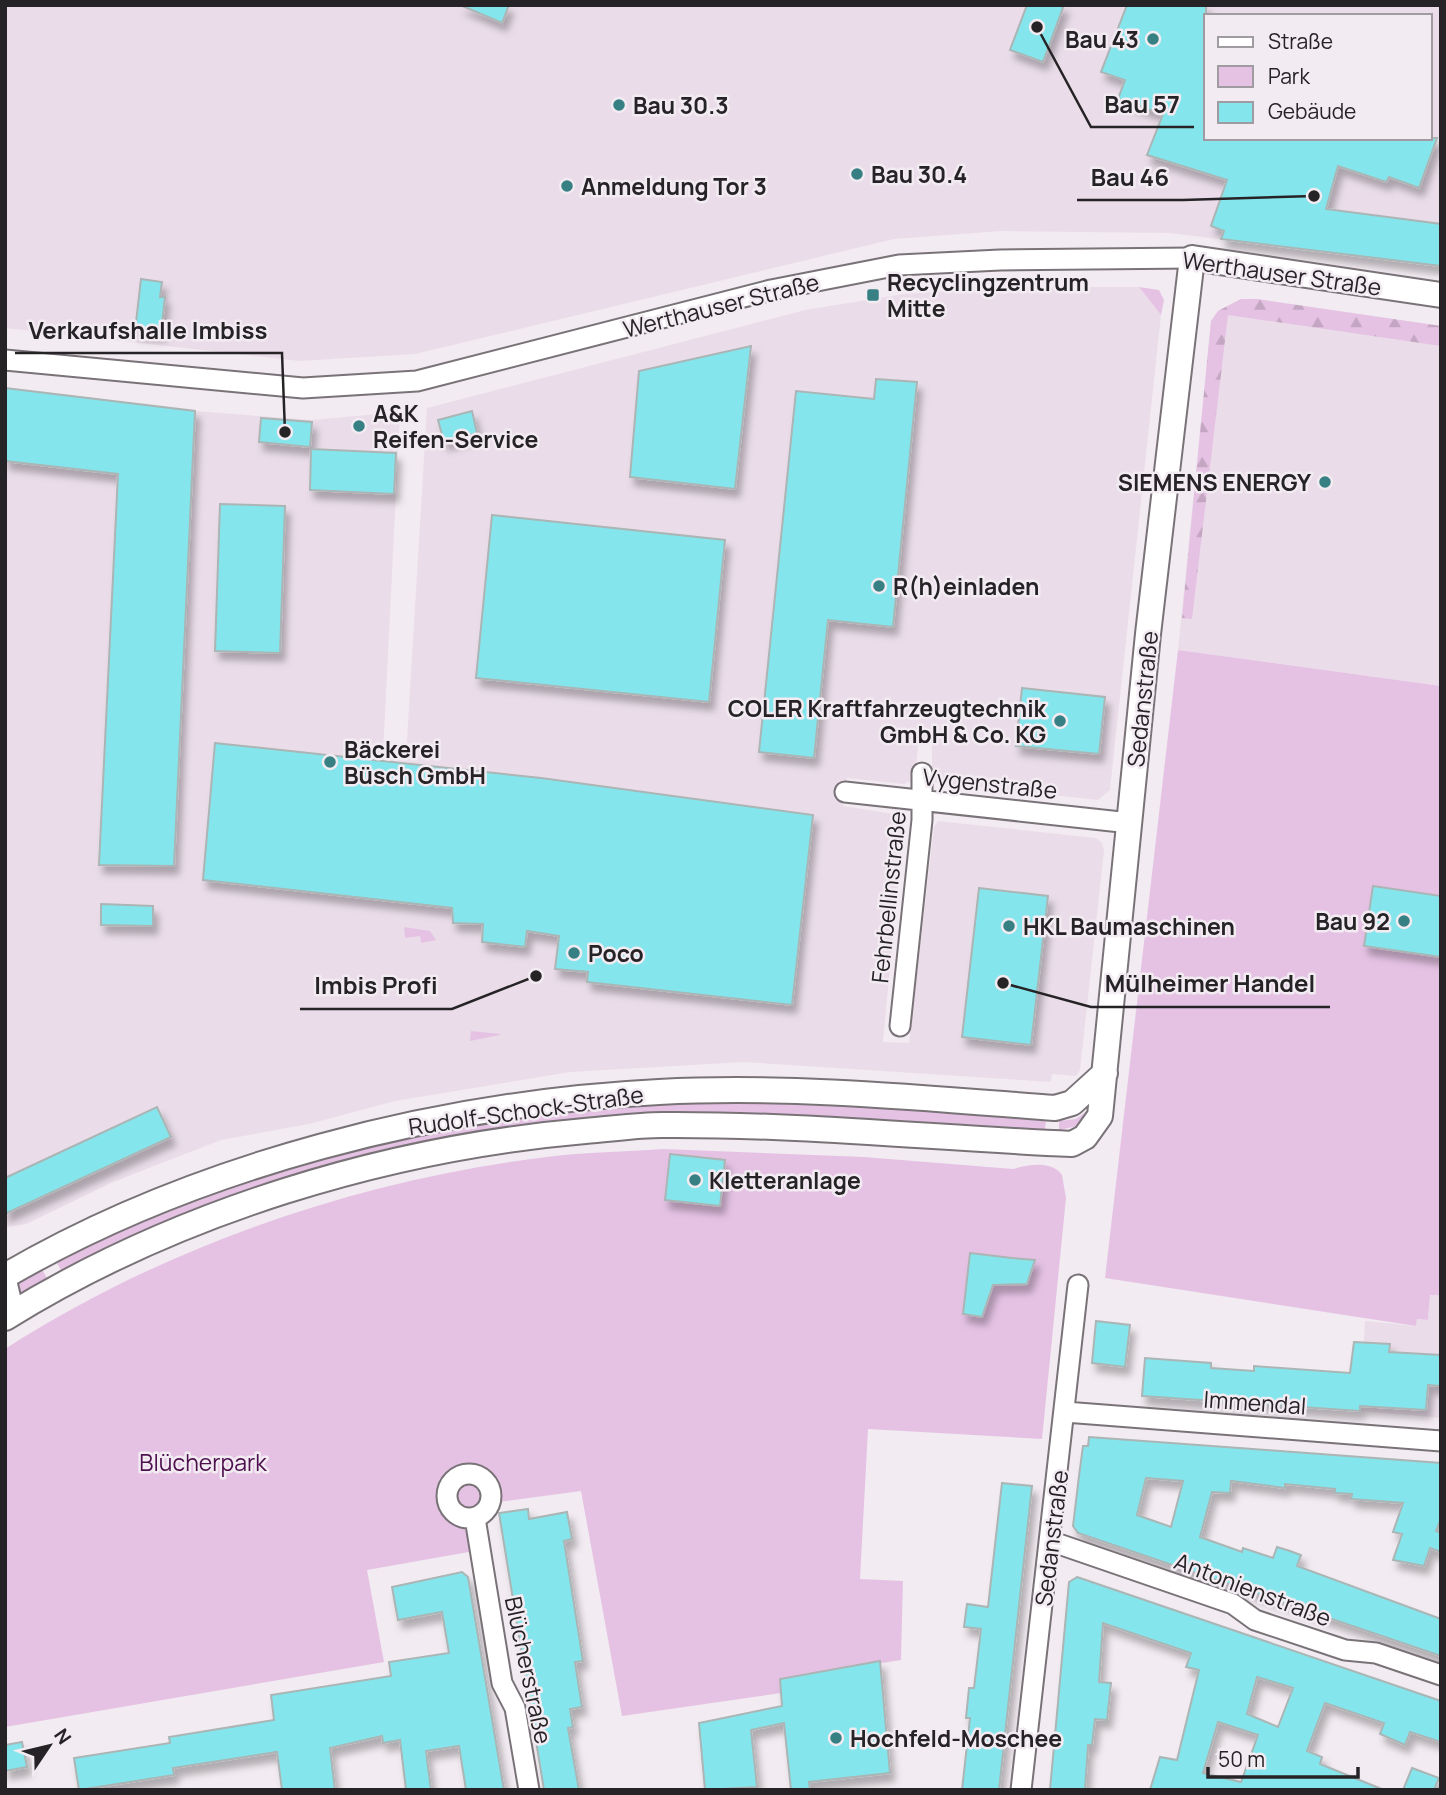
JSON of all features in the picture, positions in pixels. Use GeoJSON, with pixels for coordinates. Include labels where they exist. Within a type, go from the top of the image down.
{"type":"FeatureCollection","features":[{"type":"Feature","properties":{"kind":"main road","name":"Werthauser Straße"},"geometry":{"type":"LineString","coordinates":[[1192,258],[1441,295]]}},
{"type":"Feature","properties":{"kind":"main road","name":"Sedanstraße"},"geometry":{"type":"LineString","coordinates":[[1085,1137],[1100,1116],[1129,823],[1192,258]]}},
{"type":"Feature","properties":{"kind":"main road","name":"Rudolf-Schock-Straße"},"geometry":{"type":"LineString","coordinates":[[6,1275],[61,1244],[164,1197],[300,1153],[383,1131],[531,1105],[659,1092],[789,1093],[1055,1108],[1072,1103],[1105,1073]]}},
{"type":"Feature","properties":{"kind":"main road","name":"Rudolf-Schock-Straße"},"geometry":{"type":"LineString","coordinates":[[8,1312],[133,1251],[277,1194],[391,1160],[513,1140],[659,1125],[751,1126],[1072,1144],[1085,1137]]}},
{"type":"Feature","properties":{"kind":"street","name":"Werthauser Straße"},"geometry":{"type":"LineString","coordinates":[[5,360],[303,388],[417,382],[771,290],[899,265],[1000,260],[1192,258]]}},
{"type":"Feature","properties":{"kind":"street","name":"Fehrbellinstraße"},"geometry":{"type":"LineString","coordinates":[[900,1026],[922,800],[922,773]]}},
{"type":"Feature","properties":{"kind":"street","name":"Vygenstraße"},"geometry":{"type":"LineString","coordinates":[[845,792],[1129,823]]}},
{"type":"Feature","properties":{"kind":"street"},"geometry":{"type":"LineString","coordinates":[[6,1275],[8,1312]]}},
{"type":"Feature","properties":{"kind":"street","name":"Sedanstraße"},"geometry":{"type":"LineString","coordinates":[[1021,1790],[1078,1285]]}},
{"type":"Feature","properties":{"kind":"street","name":"Immendal"},"geometry":{"type":"LineString","coordinates":[[1065,1412],[1441,1441]]}},
{"type":"Feature","properties":{"kind":"street","name":"Blücherstraße"},"geometry":{"type":"LineString","coordinates":[[475,1518],[502,1683],[515,1708],[529,1790]]}},
{"type":"Feature","properties":{"kind":"street","name":"Antonienstraße"},"geometry":{"type":"LineString","coordinates":[[1050,1541],[1233,1604],[1255,1620],[1345,1650],[1376,1653],[1441,1675]]}},
{"type":"Feature","properties":{"kind":"shaded area"},"geometry":{"type":"Polygon","coordinates":[[[5,5],[1441,5],[1441,266],[1170,233],[1001,231],[894,239],[415,354],[300,361],[5,328],[5,5]]]}},
{"type":"Feature","properties":{"kind":"shaded area"},"geometry":{"type":"Polygon","coordinates":[[[1013,287],[1139,287],[1161,315],[1110,790],[1098,800],[932,782],[932,739],[919,737],[915,776],[911,781],[904,784],[847,778],[843,806],[900,815],[904,819],[883,1042],[909,1043],[934,827],[938,821],[1096,838],[1102,843],[1104,850],[1080,1070],[1076,1076],[1052,1074],[1051,1082],[744,1062],[570,1072],[395,1101],[309,1124],[221,1140],[113,1182],[26,1224],[5,1227],[5,388],[195,411],[312,420],[400,412],[383,754],[406,756],[427,408],[805,310],[904,294],[1013,287]]]}},
{"type":"Feature","properties":{"kind":"shaded area","name":"SIEMENS ENERGY"},"geometry":{"type":"Polygon","coordinates":[[[1241,299],[1257,299],[1441,326],[1441,686],[1178,650],[1211,321],[1218,311],[1241,299]]]}},
{"type":"Feature","properties":{"kind":"shaded area"},"geometry":{"type":"Polygon","coordinates":[[[1430,1295],[1441,1295],[1441,1418],[1360,1411],[1365,1321],[1416,1326],[1417,1319],[1428,1320],[1430,1295]]]}},
{"type":"Feature","properties":{"kind":"green space"},"geometry":{"type":"Polygon","coordinates":[[[1139,287],[1159,290],[1164,300],[1161,315],[1139,287]]]}},
{"type":"Feature","properties":{"kind":"green space"},"geometry":{"type":"Polygon","coordinates":[[[1241,299],[1257,299],[1441,326],[1441,346],[1228,315],[1192,619],[1182,618],[1211,321],[1218,311],[1241,299]]]}},
{"type":"Feature","properties":{"kind":"green space"},"geometry":{"type":"Polygon","coordinates":[[[1178,650],[1441,686],[1441,1295],[1430,1295],[1428,1320],[1417,1319],[1416,1326],[1105,1278],[1178,650]]]}},
{"type":"Feature","properties":{"kind":"green space"},"geometry":{"type":"Polygon","coordinates":[[[404,927],[430,931],[436,940],[421,943],[420,936],[405,938],[404,927]]]}},
{"type":"Feature","properties":{"kind":"green space"},"geometry":{"type":"Polygon","coordinates":[[[471,1031],[500,1034],[500,1035],[470,1041],[471,1031]]]}},
{"type":"Feature","properties":{"kind":"green space"},"geometry":{"type":"Polygon","coordinates":[[[716,1102],[859,1107],[1046,1119],[1045,1130],[796,1116],[629,1117],[547,1123],[464,1134],[383,1151],[301,1176],[221,1206],[63,1274],[56,1261],[135,1225],[215,1194],[377,1146],[460,1128],[544,1115],[629,1106],[716,1102]]]}},
{"type":"Feature","properties":{"kind":"green space"},"geometry":{"type":"Polygon","coordinates":[[[1087,1111],[1078,1126],[1059,1130],[1059,1121],[1076,1119],[1087,1111]]]}},
{"type":"Feature","properties":{"kind":"green space","name":"Blücherpark"},"geometry":{"type":"Polygon","coordinates":[[[663,1149],[864,1157],[1013,1169],[1046,1165],[1062,1175],[1066,1198],[1042,1439],[868,1429],[860,1579],[903,1581],[901,1660],[780,1679],[781,1693],[622,1716],[581,1491],[491,1503],[490,1487],[478,1478],[467,1475],[458,1477],[451,1484],[448,1502],[454,1511],[466,1519],[480,1550],[367,1570],[384,1662],[5,1727],[5,1349],[66,1312],[197,1249],[265,1223],[335,1201],[405,1182],[476,1168],[561,1155],[663,1149]]]}},
{"type":"Feature","properties":{"kind":"green space"},"geometry":{"type":"Polygon","coordinates":[[[42,1269],[49,1282],[19,1293],[16,1284],[42,1269]]]}},
{"type":"Feature","properties":{"kind":"green space"},"geometry":{"type":"Polygon","coordinates":[[[469,1482],[479,1486],[483,1496],[479,1506],[469,1510],[459,1506],[455,1496],[459,1486],[469,1482]]]}},
{"type":"Feature","properties":{"kind":"building"},"geometry":{"type":"Polygon","coordinates":[[[460,5],[509,5],[502,23],[460,5]]]}},
{"type":"Feature","properties":{"kind":"building"},"geometry":{"type":"Polygon","coordinates":[[[1027,5],[1064,5],[1043,62],[1010,50],[1027,5]]]}},
{"type":"Feature","properties":{"kind":"building"},"geometry":{"type":"Polygon","coordinates":[[[1127,5],[1206,5],[1204,140],[1437,138],[1419,188],[1389,177],[1386,182],[1338,166],[1326,209],[1441,224],[1441,266],[1221,239],[1224,231],[1211,226],[1227,180],[1147,155],[1163,114],[1118,99],[1125,80],[1101,72],[1127,5]]]}},
{"type":"Feature","properties":{"kind":"building"},"geometry":{"type":"Polygon","coordinates":[[[141,279],[162,282],[160,297],[165,297],[161,333],[135,331],[141,279]]]}},
{"type":"Feature","properties":{"kind":"building"},"geometry":{"type":"Polygon","coordinates":[[[751,346],[735,489],[630,477],[639,371],[751,346]]]}},
{"type":"Feature","properties":{"kind":"building"},"geometry":{"type":"Polygon","coordinates":[[[876,379],[917,382],[893,627],[828,620],[814,758],[759,752],[796,391],[874,399],[876,379]]]}},
{"type":"Feature","properties":{"kind":"building"},"geometry":{"type":"Polygon","coordinates":[[[5,388],[195,411],[174,866],[99,865],[118,474],[5,461],[5,388]]]}},
{"type":"Feature","properties":{"kind":"building"},"geometry":{"type":"Polygon","coordinates":[[[472,411],[477,433],[444,442],[438,420],[472,411]]]}},
{"type":"Feature","properties":{"kind":"building"},"geometry":{"type":"Polygon","coordinates":[[[261,418],[312,422],[310,447],[259,442],[261,418]]]}},
{"type":"Feature","properties":{"kind":"building"},"geometry":{"type":"Polygon","coordinates":[[[311,449],[396,453],[394,494],[310,490],[311,449]]]}},
{"type":"Feature","properties":{"kind":"building"},"geometry":{"type":"Polygon","coordinates":[[[220,504],[285,506],[280,653],[215,651],[220,504]]]}},
{"type":"Feature","properties":{"kind":"building"},"geometry":{"type":"Polygon","coordinates":[[[492,515],[725,540],[709,702],[476,678],[492,515]]]}},
{"type":"Feature","properties":{"kind":"building","name":"COLER Kraftfahrzeugtechnik GmbH & Co. KG"},"geometry":{"type":"Polygon","coordinates":[[[1022,688],[1105,697],[1099,754],[1016,746],[1022,688]]]}},
{"type":"Feature","properties":{"kind":"building"},"geometry":{"type":"Polygon","coordinates":[[[215,743],[541,778],[813,815],[792,1005],[587,982],[588,972],[555,969],[559,936],[527,931],[525,947],[482,942],[483,924],[453,923],[452,908],[203,880],[215,743]]]}},
{"type":"Feature","properties":{"kind":"building","name":"Bau 92"},"geometry":{"type":"Polygon","coordinates":[[[1373,886],[1441,896],[1441,957],[1364,946],[1373,886]]]}},
{"type":"Feature","properties":{"kind":"building"},"geometry":{"type":"Polygon","coordinates":[[[979,888],[1048,896],[1031,1045],[962,1037],[979,888]]]}},
{"type":"Feature","properties":{"kind":"building"},"geometry":{"type":"Polygon","coordinates":[[[101,904],[153,906],[153,926],[101,925],[101,904]]]}},
{"type":"Feature","properties":{"kind":"building"},"geometry":{"type":"Polygon","coordinates":[[[157,1107],[171,1137],[5,1214],[5,1178],[157,1107]]]}},
{"type":"Feature","properties":{"kind":"building","name":"Kletteranlage"},"geometry":{"type":"Polygon","coordinates":[[[670,1154],[725,1160],[720,1206],[665,1200],[670,1154]]]}},
{"type":"Feature","properties":{"kind":"building"},"geometry":{"type":"Polygon","coordinates":[[[970,1253],[1035,1260],[1027,1284],[993,1285],[982,1317],[963,1314],[970,1253]]]}},
{"type":"Feature","properties":{"kind":"building"},"geometry":{"type":"Polygon","coordinates":[[[1096,1321],[1130,1325],[1125,1367],[1092,1363],[1096,1321]]]}},
{"type":"Feature","properties":{"kind":"building"},"geometry":{"type":"Polygon","coordinates":[[[1354,1342],[1390,1344],[1389,1352],[1441,1355],[1441,1386],[1428,1385],[1426,1410],[1360,1406],[1360,1411],[1142,1396],[1145,1358],[1211,1363],[1211,1368],[1254,1371],[1254,1366],[1350,1373],[1354,1342]]]}},
{"type":"Feature","properties":{"kind":"building"},"geometry":{"type":"Polygon","coordinates":[[[1089,1437],[1441,1463],[1441,1519],[1436,1531],[1441,1533],[1441,1552],[1430,1548],[1424,1566],[1393,1560],[1402,1534],[1393,1532],[1403,1503],[1351,1499],[1352,1494],[1335,1493],[1335,1489],[1285,1484],[1285,1488],[1231,1481],[1230,1493],[1212,1492],[1200,1537],[1242,1552],[1243,1548],[1273,1558],[1277,1547],[1290,1551],[1301,1555],[1297,1566],[1441,1619],[1441,1656],[1078,1533],[1073,1526],[1083,1446],[1088,1446],[1089,1437]],[[1146,1478],[1137,1515],[1171,1527],[1183,1481],[1146,1478]]]}},
{"type":"Feature","properties":{"kind":"building"},"geometry":{"type":"Polygon","coordinates":[[[1002,1483],[1032,1486],[999,1790],[962,1790],[970,1718],[966,1718],[969,1688],[974,1688],[981,1629],[964,1627],[967,1604],[988,1607],[1002,1483]]]}},
{"type":"Feature","properties":{"kind":"building"},"geometry":{"type":"Polygon","coordinates":[[[528,1509],[529,1519],[567,1512],[572,1539],[564,1541],[583,1661],[575,1662],[582,1707],[570,1709],[573,1727],[568,1728],[579,1790],[544,1790],[499,1513],[528,1509]]]}},
{"type":"Feature","properties":{"kind":"building"},"geometry":{"type":"Polygon","coordinates":[[[462,1572],[468,1577],[504,1790],[466,1790],[459,1746],[426,1751],[431,1790],[406,1790],[400,1740],[383,1743],[382,1736],[330,1748],[335,1790],[282,1790],[277,1752],[173,1768],[174,1775],[79,1790],[74,1758],[170,1743],[169,1737],[274,1720],[271,1695],[391,1676],[389,1662],[449,1653],[442,1612],[398,1620],[392,1587],[462,1572]]]}},
{"type":"Feature","properties":{"kind":"building"},"geometry":{"type":"Polygon","coordinates":[[[1077,1577],[1441,1701],[1441,1742],[1410,1732],[1405,1745],[1380,1734],[1384,1723],[1325,1703],[1307,1751],[1322,1757],[1320,1764],[1384,1790],[1150,1790],[1160,1757],[1177,1760],[1199,1670],[1186,1667],[1191,1653],[1103,1623],[1099,1682],[1111,1683],[1107,1720],[1095,1719],[1092,1745],[1088,1745],[1085,1790],[1050,1790],[1069,1582],[1077,1577]],[[1257,1677],[1247,1714],[1278,1727],[1293,1688],[1257,1677]],[[1218,1722],[1203,1773],[1241,1782],[1258,1735],[1218,1722]]]}},
{"type":"Feature","properties":{"kind":"building","name":"Hochfeld-Moschee"},"geometry":{"type":"Polygon","coordinates":[[[880,1661],[890,1773],[809,1782],[810,1790],[791,1790],[784,1723],[751,1730],[757,1787],[705,1790],[699,1723],[782,1706],[780,1679],[880,1661]]]}},
{"type":"Feature","properties":{"kind":"building"},"geometry":{"type":"Polygon","coordinates":[[[22,1742],[27,1767],[5,1771],[5,1745],[22,1742]]]}},
{"type":"Feature","properties":{"kind":"building"},"geometry":{"type":"Polygon","coordinates":[[[1412,1768],[1439,1778],[1434,1790],[1403,1790],[1412,1768]]]}},
{"type":"Feature","properties":{"kind":"place","name":"Bau 57"},"geometry":{"type":"Point","coordinates":[1037,27]}},
{"type":"Feature","properties":{"kind":"place","name":"Bau 43"},"geometry":{"type":"Point","coordinates":[1153,39]}},
{"type":"Feature","properties":{"kind":"place","name":"Bau 30.3"},"geometry":{"type":"Point","coordinates":[619,105]}},
{"type":"Feature","properties":{"kind":"place","name":"Bau 30.4"},"geometry":{"type":"Point","coordinates":[857,174]}},
{"type":"Feature","properties":{"kind":"place","name":"Anmeldung Tor 3"},"geometry":{"type":"Point","coordinates":[567,186]}},
{"type":"Feature","properties":{"kind":"place","name":"Bau 46"},"geometry":{"type":"Point","coordinates":[1314,196]}},
{"type":"Feature","properties":{"kind":"place","name":"Recyclingzentrum Mitte"},"geometry":{"type":"Point","coordinates":[873,295]}},
{"type":"Feature","properties":{"kind":"place","name":"A&K Reifen-Service"},"geometry":{"type":"Point","coordinates":[359,426]}},
{"type":"Feature","properties":{"kind":"place","name":"Verkaufshalle Imbiss"},"geometry":{"type":"Point","coordinates":[285,432]}},
{"type":"Feature","properties":{"kind":"place","name":"SIEMENS ENERGY"},"geometry":{"type":"Point","coordinates":[1325,482]}},
{"type":"Feature","properties":{"kind":"place","name":"R(h)einladen"},"geometry":{"type":"Point","coordinates":[879,586]}},
{"type":"Feature","properties":{"kind":"place","name":"COLER Kraftfahrzeugtechnik GmbH & Co. KG"},"geometry":{"type":"Point","coordinates":[1060,721]}},
{"type":"Feature","properties":{"kind":"place","name":"Bäckerei Büsch GmbH"},"geometry":{"type":"Point","coordinates":[330,762]}},
{"type":"Feature","properties":{"kind":"place","name":"Bau 92"},"geometry":{"type":"Point","coordinates":[1404,921]}},
{"type":"Feature","properties":{"kind":"place","name":"HKL Baumaschinen"},"geometry":{"type":"Point","coordinates":[1009,926]}},
{"type":"Feature","properties":{"kind":"place","name":"Poco"},"geometry":{"type":"Point","coordinates":[574,953]}},
{"type":"Feature","properties":{"kind":"place","name":"Imbis Profi"},"geometry":{"type":"Point","coordinates":[536,976]}},
{"type":"Feature","properties":{"kind":"place","name":"Mülheimer Handel"},"geometry":{"type":"Point","coordinates":[1003,983]}},
{"type":"Feature","properties":{"kind":"place","name":"Kletteranlage"},"geometry":{"type":"Point","coordinates":[695,1180]}},
{"type":"Feature","properties":{"kind":"place","name":"Hochfeld-Moschee"},"geometry":{"type":"Point","coordinates":[836,1738]}}]}
